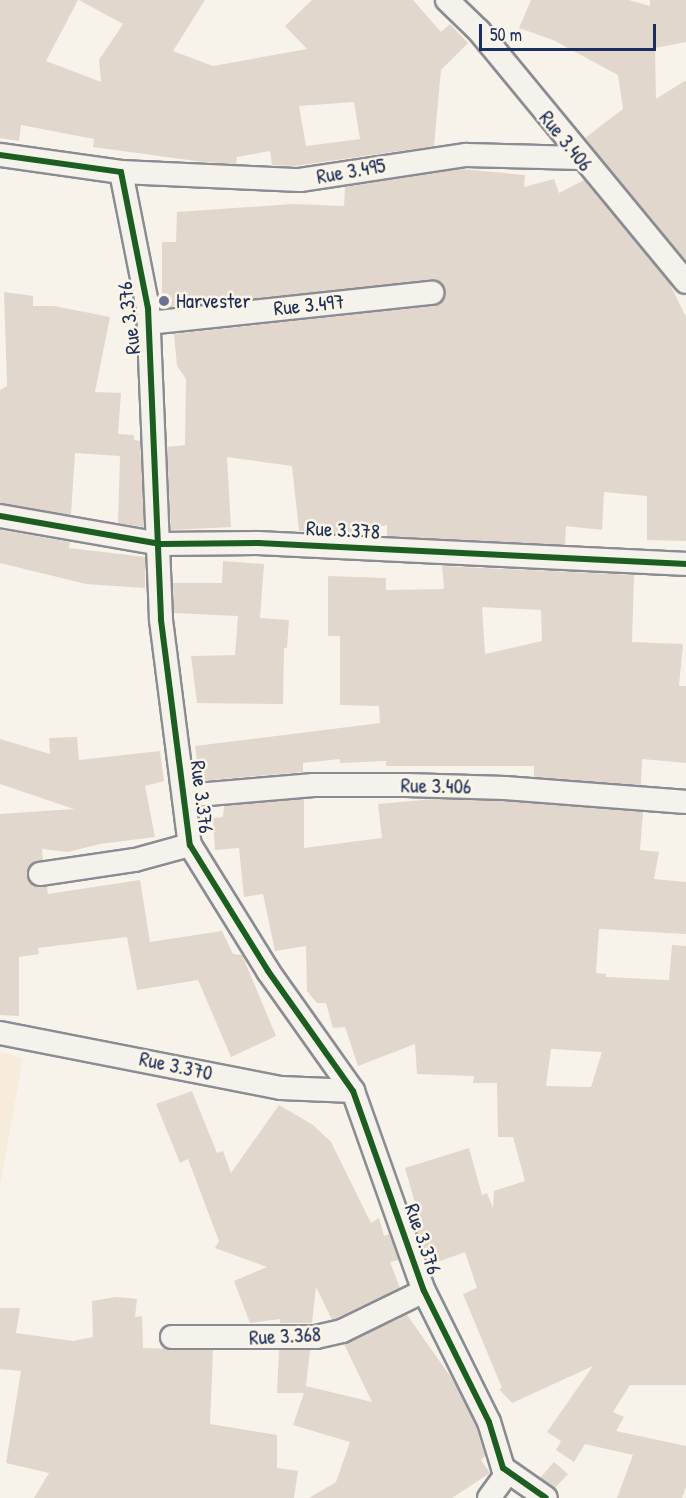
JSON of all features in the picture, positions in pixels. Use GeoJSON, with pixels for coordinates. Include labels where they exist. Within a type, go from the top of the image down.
{"type":"FeatureCollection","features":[{"type":"Feature","properties":{"kind":"street","name":"Rue 3.406"},"geometry":{"type":"LineString","coordinates":[[447,0],[479,31],[580,158],[686,282]]}},
{"type":"Feature","properties":{"kind":"street","name":"Rue 3.495"},"geometry":{"type":"LineString","coordinates":[[121,172],[300,180],[466,154],[580,158]]}},
{"type":"Feature","properties":{"kind":"street"},"geometry":{"type":"LineString","coordinates":[[0,155],[121,172]]}},
{"type":"Feature","properties":{"kind":"street","name":"Rue 3.376"},"geometry":{"type":"LineString","coordinates":[[121,172],[149,323],[161,544],[161,620],[190,845],[268,971],[353,1091],[424,1291],[489,1422],[507,1473]]}},
{"type":"Feature","properties":{"kind":"street","name":"Rue 3.497"},"geometry":{"type":"LineString","coordinates":[[149,323],[432,293]]}},
{"type":"Feature","properties":{"kind":"street","name":"Rue 3.378"},"geometry":{"type":"LineString","coordinates":[[0,516],[161,544],[258,543],[686,564]]}},
{"type":"Feature","properties":{"kind":"street","name":"Rue 3.406"},"geometry":{"type":"LineString","coordinates":[[185,796],[314,785],[406,785],[506,788],[686,802]]}},
{"type":"Feature","properties":{"kind":"street"},"geometry":{"type":"LineString","coordinates":[[39,874],[135,860],[190,845]]}},
{"type":"Feature","properties":{"kind":"street","name":"Rue 3.370"},"geometry":{"type":"LineString","coordinates":[[0,1033],[281,1088],[353,1091]]}},
{"type":"Feature","properties":{"kind":"street","name":"Rue 3.368"},"geometry":{"type":"LineString","coordinates":[[172,1337],[316,1337],[342,1331],[424,1291]]}},
{"type":"Feature","properties":{"kind":"street"},"geometry":{"type":"LineString","coordinates":[[489,1498],[507,1473],[546,1498]]}},
{"type":"Feature","properties":{"kind":"shaded area"},"geometry":{"type":"Polygon","coordinates":[[[0,1052],[23,1058],[0,1186],[0,1052]]]}},
{"type":"Feature","properties":{"kind":"building"},"geometry":{"type":"Polygon","coordinates":[[[0,0],[78,0],[46,61],[101,82],[99,60],[123,24],[79,0],[205,0],[173,51],[213,66],[307,49],[285,26],[312,0],[413,0],[441,32],[450,24],[468,43],[441,70],[434,146],[295,166],[272,165],[270,151],[237,157],[236,164],[203,162],[93,147],[94,139],[21,125],[19,141],[0,138],[0,0]],[[354,102],[299,106],[306,146],[360,139],[354,102]]]}},
{"type":"Feature","properties":{"kind":"building"},"geometry":{"type":"Polygon","coordinates":[[[531,0],[629,0],[650,6],[650,0],[686,0],[686,42],[655,48],[656,99],[686,80],[686,261],[585,138],[623,109],[618,75],[553,40],[519,28],[531,0]]]}},
{"type":"Feature","properties":{"kind":"building"},"geometry":{"type":"Polygon","coordinates":[[[461,169],[525,175],[524,187],[554,179],[559,193],[584,180],[669,282],[686,317],[686,541],[647,540],[647,496],[604,492],[602,530],[566,526],[565,545],[387,536],[387,525],[352,534],[299,531],[292,466],[227,457],[231,527],[171,530],[167,447],[185,445],[186,379],[177,366],[174,334],[433,306],[440,304],[445,292],[443,285],[431,280],[162,308],[162,242],[176,242],[177,212],[293,204],[344,206],[345,187],[461,169]]]}},
{"type":"Feature","properties":{"kind":"building"},"geometry":{"type":"Polygon","coordinates":[[[4,292],[33,296],[33,306],[54,306],[110,317],[95,392],[121,393],[118,434],[134,435],[134,440],[140,441],[144,527],[118,523],[120,456],[75,453],[71,515],[0,503],[0,390],[7,386],[4,292]]]}},
{"type":"Feature","properties":{"kind":"building"},"geometry":{"type":"Polygon","coordinates":[[[0,530],[70,542],[69,548],[145,557],[145,588],[86,584],[0,563],[0,530]]]}},
{"type":"Feature","properties":{"kind":"building"},"geometry":{"type":"Polygon","coordinates":[[[223,561],[264,564],[260,618],[289,620],[287,648],[284,648],[283,704],[197,703],[191,656],[235,655],[238,616],[174,613],[173,583],[222,583],[223,561]]]}},
{"type":"Feature","properties":{"kind":"building"},"geometry":{"type":"Polygon","coordinates":[[[442,566],[634,575],[632,642],[683,644],[679,686],[686,686],[686,763],[642,759],[641,785],[534,777],[534,766],[386,766],[386,761],[340,763],[340,759],[303,763],[303,772],[200,781],[195,746],[380,723],[379,706],[340,705],[340,636],[328,636],[328,576],[386,578],[386,590],[444,589],[442,566]],[[482,607],[485,654],[542,641],[541,610],[482,607]]]}},
{"type":"Feature","properties":{"kind":"building"},"geometry":{"type":"Polygon","coordinates":[[[77,737],[79,760],[160,751],[164,781],[145,786],[155,837],[100,844],[68,852],[42,849],[43,860],[32,863],[27,870],[29,882],[36,887],[47,887],[48,894],[140,880],[150,942],[222,931],[233,954],[242,955],[276,1036],[231,1057],[198,980],[137,990],[127,937],[38,948],[39,954],[19,957],[19,1016],[0,1015],[0,814],[74,809],[0,784],[0,739],[50,754],[49,738],[77,737]]]}},
{"type":"Feature","properties":{"kind":"building"},"geometry":{"type":"Polygon","coordinates":[[[304,799],[304,848],[382,838],[378,804],[434,799],[504,801],[643,812],[640,850],[659,852],[654,879],[686,882],[686,934],[599,929],[596,973],[606,974],[606,977],[669,980],[672,945],[686,946],[686,1385],[630,1385],[613,1412],[624,1417],[616,1431],[686,1446],[686,1487],[682,1498],[617,1498],[633,1455],[585,1444],[574,1462],[556,1450],[561,1441],[547,1432],[593,1366],[512,1403],[499,1389],[502,1388],[463,1294],[477,1288],[465,1252],[435,1263],[431,1250],[424,1252],[414,1223],[420,1220],[405,1168],[469,1148],[482,1195],[487,1193],[493,1208],[494,1191],[525,1181],[513,1137],[498,1137],[497,1083],[473,1083],[474,1076],[417,1074],[415,1044],[358,1066],[345,1027],[333,1028],[326,1003],[317,1003],[307,991],[306,946],[275,951],[263,894],[244,897],[239,848],[215,850],[213,818],[223,817],[224,806],[304,799]],[[551,1049],[546,1086],[591,1087],[602,1052],[551,1049]]]}},
{"type":"Feature","properties":{"kind":"building"},"geometry":{"type":"Polygon","coordinates":[[[192,1091],[217,1153],[223,1151],[231,1173],[279,1105],[313,1125],[331,1142],[371,1223],[379,1218],[384,1236],[389,1234],[399,1260],[390,1262],[400,1288],[332,1320],[316,1287],[312,1323],[280,1323],[280,1319],[250,1323],[234,1281],[267,1267],[215,1248],[219,1241],[188,1159],[180,1163],[156,1104],[192,1091]]]}},
{"type":"Feature","properties":{"kind":"building"},"geometry":{"type":"Polygon","coordinates":[[[116,1297],[137,1299],[135,1317],[142,1316],[143,1348],[213,1350],[210,1424],[277,1435],[277,1468],[298,1471],[294,1498],[34,1498],[49,1473],[6,1463],[21,1371],[0,1369],[0,1308],[20,1308],[16,1333],[73,1341],[93,1337],[92,1301],[116,1297]]]}},
{"type":"Feature","properties":{"kind":"building"},"geometry":{"type":"Polygon","coordinates":[[[407,1315],[455,1383],[476,1427],[485,1456],[481,1460],[490,1473],[452,1498],[309,1498],[336,1482],[350,1442],[293,1425],[304,1393],[277,1393],[279,1350],[310,1350],[306,1386],[372,1402],[344,1344],[407,1315]]]}},
{"type":"Feature","properties":{"kind":"building"},"geometry":{"type":"Polygon","coordinates":[[[554,1462],[568,1474],[555,1488],[540,1478],[554,1462]]]}},
{"type":"Feature","properties":{"kind":"cycle path"},"geometry":{"type":"LineString","coordinates":[[0,155],[121,172],[148,308],[161,620],[190,845],[268,971],[353,1091],[424,1291],[489,1422],[503,1468],[546,1498]]}},
{"type":"Feature","properties":{"kind":"cycle path"},"geometry":{"type":"LineString","coordinates":[[0,516],[161,544],[258,543],[686,564]]}},
{"type":"Feature","properties":{"kind":"place","name":"Harvester"},"geometry":{"type":"Point","coordinates":[164,301]}}]}
